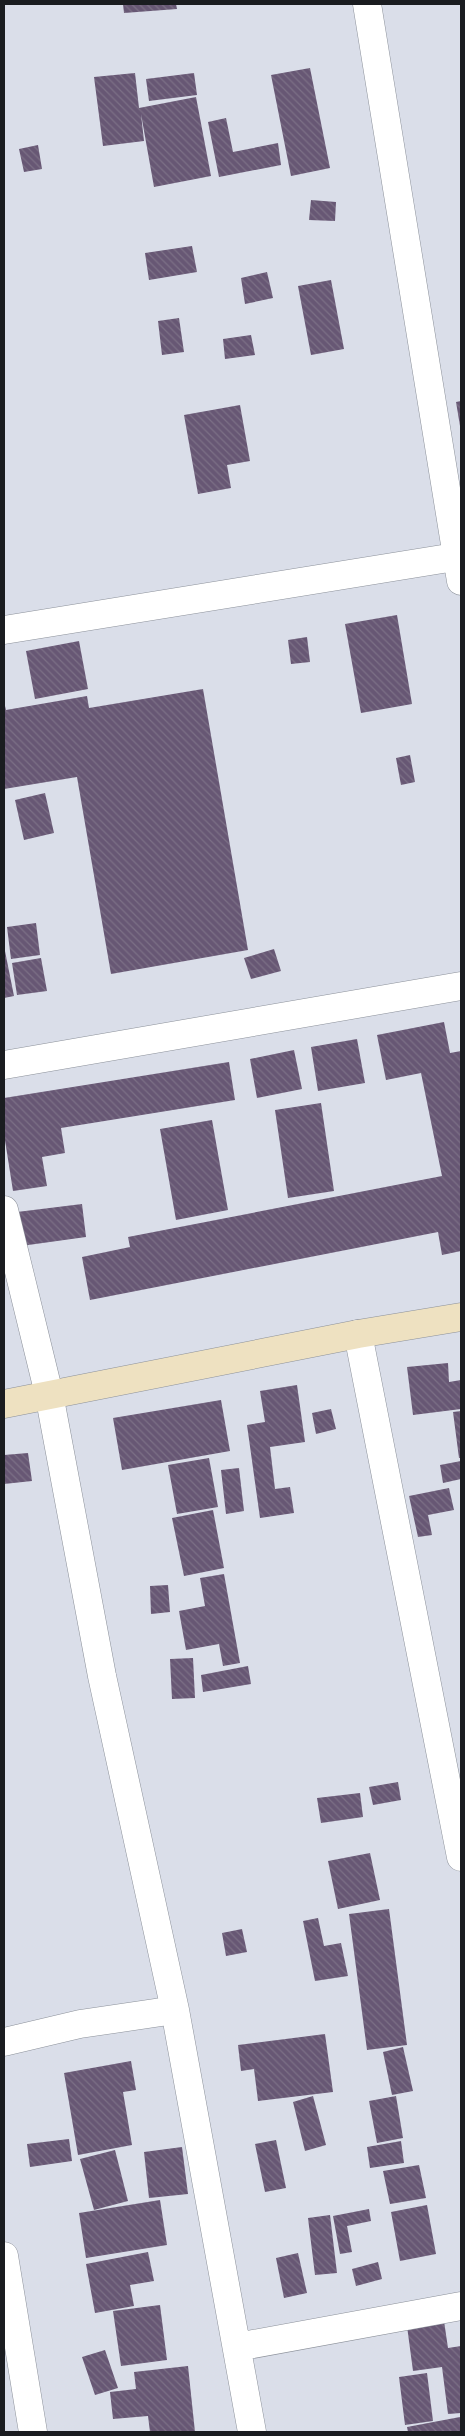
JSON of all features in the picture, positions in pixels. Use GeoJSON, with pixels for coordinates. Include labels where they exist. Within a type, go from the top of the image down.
{"type":"FeatureCollection","features":[{"type":"Feature","properties":{"kind":"main road"},"geometry":{"type":"LineString","coordinates":[[4,1404],[358,1334],[461,1317]]}},
{"type":"Feature","properties":{"kind":"street"},"geometry":{"type":"LineString","coordinates":[[4,630],[460,565],[366,4]]}},
{"type":"Feature","properties":{"kind":"street"},"geometry":{"type":"LineString","coordinates":[[4,1065],[461,986]]}},
{"type":"Feature","properties":{"kind":"street"},"geometry":{"type":"LineString","coordinates":[[4,1210],[49,1394],[102,1676],[175,2010],[252,2432]]}},
{"type":"Feature","properties":{"kind":"street"},"geometry":{"type":"LineString","coordinates":[[358,1334],[461,1857]]}},
{"type":"Feature","properties":{"kind":"street"},"geometry":{"type":"LineString","coordinates":[[4,2042],[80,2024],[175,2010]]}},
{"type":"Feature","properties":{"kind":"street"},"geometry":{"type":"LineString","coordinates":[[4,2256],[33,2432]]}},
{"type":"Feature","properties":{"kind":"street"},"geometry":{"type":"LineString","coordinates":[[237,2347],[461,2306]]}},
{"type":"Feature","properties":{"kind":"building"},"geometry":{"type":"Polygon","coordinates":[[[123,4],[176,4],[177,9],[124,13],[123,4]]]}},
{"type":"Feature","properties":{"kind":"building"},"geometry":{"type":"Polygon","coordinates":[[[310,68],[330,168],[291,176],[271,75],[310,68]]]}},
{"type":"Feature","properties":{"kind":"building"},"geometry":{"type":"Polygon","coordinates":[[[135,73],[139,108],[196,97],[211,176],[154,187],[141,114],[144,141],[103,146],[94,77],[135,73]]]}},
{"type":"Feature","properties":{"kind":"building"},"geometry":{"type":"Polygon","coordinates":[[[194,73],[197,95],[149,101],[146,79],[194,73]]]}},
{"type":"Feature","properties":{"kind":"building"},"geometry":{"type":"Polygon","coordinates":[[[226,118],[233,152],[278,143],[281,165],[219,177],[208,122],[226,118]]]}},
{"type":"Feature","properties":{"kind":"building"},"geometry":{"type":"Polygon","coordinates":[[[38,145],[42,169],[24,172],[19,149],[38,145]]]}},
{"type":"Feature","properties":{"kind":"building"},"geometry":{"type":"Polygon","coordinates":[[[311,200],[336,202],[335,221],[309,220],[311,200]]]}},
{"type":"Feature","properties":{"kind":"building"},"geometry":{"type":"Polygon","coordinates":[[[192,246],[197,272],[149,280],[145,253],[192,246]]]}},
{"type":"Feature","properties":{"kind":"building"},"geometry":{"type":"Polygon","coordinates":[[[267,272],[273,298],[245,304],[241,278],[267,272]]]}},
{"type":"Feature","properties":{"kind":"building"},"geometry":{"type":"Polygon","coordinates":[[[331,280],[344,349],[311,355],[298,286],[331,280]]]}},
{"type":"Feature","properties":{"kind":"building"},"geometry":{"type":"Polygon","coordinates":[[[179,318],[184,352],[162,355],[158,321],[179,318]]]}},
{"type":"Feature","properties":{"kind":"building"},"geometry":{"type":"Polygon","coordinates":[[[251,335],[255,355],[225,359],[223,339],[251,335]]]}},
{"type":"Feature","properties":{"kind":"building"},"geometry":{"type":"Polygon","coordinates":[[[461,401],[461,426],[460,426],[456,402],[461,401]]]}},
{"type":"Feature","properties":{"kind":"building"},"geometry":{"type":"Polygon","coordinates":[[[240,405],[250,461],[227,465],[231,488],[198,494],[184,415],[240,405]]]}},
{"type":"Feature","properties":{"kind":"building"},"geometry":{"type":"Polygon","coordinates":[[[397,615],[412,704],[361,713],[345,624],[397,615]]]}},
{"type":"Feature","properties":{"kind":"building"},"geometry":{"type":"Polygon","coordinates":[[[307,637],[310,662],[291,664],[288,640],[307,637]]]}},
{"type":"Feature","properties":{"kind":"building"},"geometry":{"type":"Polygon","coordinates":[[[79,641],[88,689],[35,699],[26,651],[79,641]]]}},
{"type":"Feature","properties":{"kind":"building"},"geometry":{"type":"Polygon","coordinates":[[[203,689],[248,950],[111,974],[77,777],[4,789],[4,702],[6,710],[87,696],[89,708],[203,689]]]}},
{"type":"Feature","properties":{"kind":"building"},"geometry":{"type":"Polygon","coordinates":[[[410,755],[415,782],[401,785],[396,758],[410,755]]]}},
{"type":"Feature","properties":{"kind":"building"},"geometry":{"type":"Polygon","coordinates":[[[45,793],[54,833],[24,840],[15,800],[45,793]]]}},
{"type":"Feature","properties":{"kind":"building"},"geometry":{"type":"Polygon","coordinates":[[[36,923],[40,955],[11,959],[7,927],[36,923]]]}},
{"type":"Feature","properties":{"kind":"building"},"geometry":{"type":"Polygon","coordinates":[[[4,946],[14,996],[4,998],[4,946]]]}},
{"type":"Feature","properties":{"kind":"building"},"geometry":{"type":"Polygon","coordinates":[[[274,949],[281,971],[251,979],[244,958],[274,949]]]}},
{"type":"Feature","properties":{"kind":"building"},"geometry":{"type":"Polygon","coordinates":[[[41,958],[47,991],[17,995],[12,963],[41,958]]]}},
{"type":"Feature","properties":{"kind":"building"},"geometry":{"type":"Polygon","coordinates":[[[444,1022],[450,1053],[461,1051],[461,1251],[442,1255],[438,1232],[90,1300],[82,1257],[130,1247],[128,1237],[442,1176],[421,1073],[386,1080],[377,1035],[444,1022]]]}},
{"type":"Feature","properties":{"kind":"building"},"geometry":{"type":"Polygon","coordinates":[[[357,1039],[365,1083],[318,1091],[311,1047],[357,1039]]]}},
{"type":"Feature","properties":{"kind":"building"},"geometry":{"type":"Polygon","coordinates":[[[294,1050],[302,1089],[257,1098],[250,1059],[294,1050]]]}},
{"type":"Feature","properties":{"kind":"building"},"geometry":{"type":"Polygon","coordinates":[[[229,1062],[235,1100],[61,1128],[65,1153],[42,1157],[47,1186],[13,1191],[4,1134],[4,1098],[229,1062]]]}},
{"type":"Feature","properties":{"kind":"building"},"geometry":{"type":"Polygon","coordinates":[[[321,1103],[334,1191],[288,1198],[275,1110],[321,1103]]]}},
{"type":"Feature","properties":{"kind":"building"},"geometry":{"type":"Polygon","coordinates":[[[212,1120],[228,1210],[176,1220],[160,1129],[212,1120]]]}},
{"type":"Feature","properties":{"kind":"building"},"geometry":{"type":"Polygon","coordinates":[[[82,1204],[86,1237],[21,1246],[17,1212],[82,1204]]]}},
{"type":"Feature","properties":{"kind":"building"},"geometry":{"type":"Polygon","coordinates":[[[448,1363],[449,1382],[461,1380],[461,1409],[413,1415],[407,1367],[448,1363]]]}},
{"type":"Feature","properties":{"kind":"building"},"geometry":{"type":"Polygon","coordinates":[[[297,1385],[305,1442],[270,1447],[275,1489],[290,1487],[294,1513],[260,1518],[247,1425],[265,1422],[260,1391],[297,1385]]]}},
{"type":"Feature","properties":{"kind":"building"},"geometry":{"type":"Polygon","coordinates":[[[221,1400],[230,1451],[122,1470],[113,1418],[221,1400]]]}},
{"type":"Feature","properties":{"kind":"building"},"geometry":{"type":"Polygon","coordinates":[[[331,1409],[336,1429],[316,1434],[312,1413],[331,1409]]]}},
{"type":"Feature","properties":{"kind":"building"},"geometry":{"type":"Polygon","coordinates":[[[461,1411],[461,1458],[459,1458],[453,1412],[461,1411]]]}},
{"type":"Feature","properties":{"kind":"building"},"geometry":{"type":"Polygon","coordinates":[[[28,1453],[32,1481],[4,1484],[4,1455],[28,1453]]]}},
{"type":"Feature","properties":{"kind":"building"},"geometry":{"type":"Polygon","coordinates":[[[209,1458],[218,1507],[177,1514],[168,1465],[209,1458]]]}},
{"type":"Feature","properties":{"kind":"building"},"geometry":{"type":"Polygon","coordinates":[[[461,1461],[461,1479],[443,1483],[440,1465],[461,1461]]]}},
{"type":"Feature","properties":{"kind":"building"},"geometry":{"type":"Polygon","coordinates":[[[239,1468],[244,1511],[226,1514],[221,1470],[239,1468]]]}},
{"type":"Feature","properties":{"kind":"building"},"geometry":{"type":"Polygon","coordinates":[[[449,1488],[454,1510],[428,1515],[432,1535],[418,1537],[409,1496],[449,1488]]]}},
{"type":"Feature","properties":{"kind":"building"},"geometry":{"type":"Polygon","coordinates":[[[213,1510],[224,1568],[184,1576],[172,1518],[213,1510]]]}},
{"type":"Feature","properties":{"kind":"building"},"geometry":{"type":"Polygon","coordinates":[[[224,1574],[240,1663],[223,1666],[219,1644],[186,1650],[179,1611],[205,1606],[200,1578],[224,1574]]]}},
{"type":"Feature","properties":{"kind":"building"},"geometry":{"type":"Polygon","coordinates":[[[168,1585],[170,1612],[151,1614],[150,1586],[168,1585]]]}},
{"type":"Feature","properties":{"kind":"building"},"geometry":{"type":"Polygon","coordinates":[[[193,1658],[195,1698],[172,1699],[170,1659],[193,1658]]]}},
{"type":"Feature","properties":{"kind":"building"},"geometry":{"type":"Polygon","coordinates":[[[248,1666],[251,1684],[203,1692],[201,1675],[248,1666]]]}},
{"type":"Feature","properties":{"kind":"building"},"geometry":{"type":"Polygon","coordinates":[[[398,1782],[401,1800],[373,1805],[369,1787],[398,1782]]]}},
{"type":"Feature","properties":{"kind":"building"},"geometry":{"type":"Polygon","coordinates":[[[360,1793],[363,1817],[321,1823],[317,1798],[360,1793]]]}},
{"type":"Feature","properties":{"kind":"building"},"geometry":{"type":"Polygon","coordinates":[[[370,1853],[380,1900],[338,1909],[328,1861],[370,1853]]]}},
{"type":"Feature","properties":{"kind":"building"},"geometry":{"type":"Polygon","coordinates":[[[389,1909],[407,2045],[367,2050],[349,1914],[389,1909]]]}},
{"type":"Feature","properties":{"kind":"building"},"geometry":{"type":"Polygon","coordinates":[[[318,1918],[324,1946],[341,1943],[348,1976],[315,1981],[303,1921],[318,1918]]]}},
{"type":"Feature","properties":{"kind":"building"},"geometry":{"type":"Polygon","coordinates":[[[242,1929],[247,1952],[226,1956],[222,1933],[242,1929]]]}},
{"type":"Feature","properties":{"kind":"building"},"geometry":{"type":"Polygon","coordinates":[[[325,2034],[333,2092],[258,2101],[254,2069],[241,2071],[238,2045],[325,2034]]]}},
{"type":"Feature","properties":{"kind":"building"},"geometry":{"type":"Polygon","coordinates":[[[403,2047],[413,2091],[392,2095],[383,2052],[403,2047]]]}},
{"type":"Feature","properties":{"kind":"building"},"geometry":{"type":"Polygon","coordinates":[[[131,2061],[136,2090],[123,2092],[132,2145],[78,2155],[64,2073],[131,2061]]]}},
{"type":"Feature","properties":{"kind":"building"},"geometry":{"type":"Polygon","coordinates":[[[313,2096],[326,2145],[305,2151],[293,2102],[313,2096]]]}},
{"type":"Feature","properties":{"kind":"building"},"geometry":{"type":"Polygon","coordinates":[[[396,2096],[403,2138],[377,2143],[369,2101],[396,2096]]]}},
{"type":"Feature","properties":{"kind":"building"},"geometry":{"type":"Polygon","coordinates":[[[69,2139],[72,2161],[30,2167],[27,2144],[69,2139]]]}},
{"type":"Feature","properties":{"kind":"building"},"geometry":{"type":"Polygon","coordinates":[[[276,2140],[286,2188],[265,2192],[255,2144],[276,2140]]]}},
{"type":"Feature","properties":{"kind":"building"},"geometry":{"type":"Polygon","coordinates":[[[401,2141],[404,2163],[370,2168],[367,2147],[401,2141]]]}},
{"type":"Feature","properties":{"kind":"building"},"geometry":{"type":"Polygon","coordinates":[[[182,2147],[188,2194],[149,2198],[144,2152],[182,2147]]]}},
{"type":"Feature","properties":{"kind":"building"},"geometry":{"type":"Polygon","coordinates":[[[115,2150],[128,2201],[94,2210],[80,2159],[115,2150]]]}},
{"type":"Feature","properties":{"kind":"building"},"geometry":{"type":"Polygon","coordinates":[[[419,2165],[426,2198],[390,2204],[383,2171],[419,2165]]]}},
{"type":"Feature","properties":{"kind":"building"},"geometry":{"type":"Polygon","coordinates":[[[160,2200],[167,2245],[86,2258],[79,2213],[160,2200]]]}},
{"type":"Feature","properties":{"kind":"building"},"geometry":{"type":"Polygon","coordinates":[[[427,2205],[436,2254],[400,2261],[391,2212],[427,2205]]]}},
{"type":"Feature","properties":{"kind":"building"},"geometry":{"type":"Polygon","coordinates":[[[369,2209],[371,2221],[347,2226],[352,2252],[340,2254],[333,2216],[369,2209]]]}},
{"type":"Feature","properties":{"kind":"building"},"geometry":{"type":"Polygon","coordinates":[[[330,2215],[337,2273],[315,2275],[308,2218],[330,2215]]]}},
{"type":"Feature","properties":{"kind":"building"},"geometry":{"type":"Polygon","coordinates":[[[148,2252],[154,2281],[130,2285],[134,2306],[95,2313],[86,2264],[148,2252]]]}},
{"type":"Feature","properties":{"kind":"building"},"geometry":{"type":"Polygon","coordinates":[[[298,2253],[307,2293],[284,2298],[276,2258],[298,2253]]]}},
{"type":"Feature","properties":{"kind":"building"},"geometry":{"type":"Polygon","coordinates":[[[378,2262],[382,2279],[356,2286],[352,2269],[378,2262]]]}},
{"type":"Feature","properties":{"kind":"building"},"geometry":{"type":"Polygon","coordinates":[[[160,2305],[167,2360],[121,2366],[113,2311],[160,2305]]]}},
{"type":"Feature","properties":{"kind":"building"},"geometry":{"type":"Polygon","coordinates":[[[444,2321],[448,2348],[461,2346],[461,2413],[448,2414],[442,2367],[413,2371],[407,2326],[444,2321]]]}},
{"type":"Feature","properties":{"kind":"building"},"geometry":{"type":"Polygon","coordinates":[[[105,2350],[118,2388],[95,2395],[82,2357],[105,2350]]]}},
{"type":"Feature","properties":{"kind":"building"},"geometry":{"type":"Polygon","coordinates":[[[188,2366],[195,2432],[150,2432],[148,2416],[113,2419],[110,2392],[136,2389],[134,2372],[188,2366]]]}},
{"type":"Feature","properties":{"kind":"building"},"geometry":{"type":"Polygon","coordinates":[[[427,2373],[433,2421],[405,2425],[399,2377],[427,2373]]]}},
{"type":"Feature","properties":{"kind":"building"},"geometry":{"type":"Polygon","coordinates":[[[460,2417],[461,2432],[408,2432],[407,2427],[460,2417]]]}}]}
